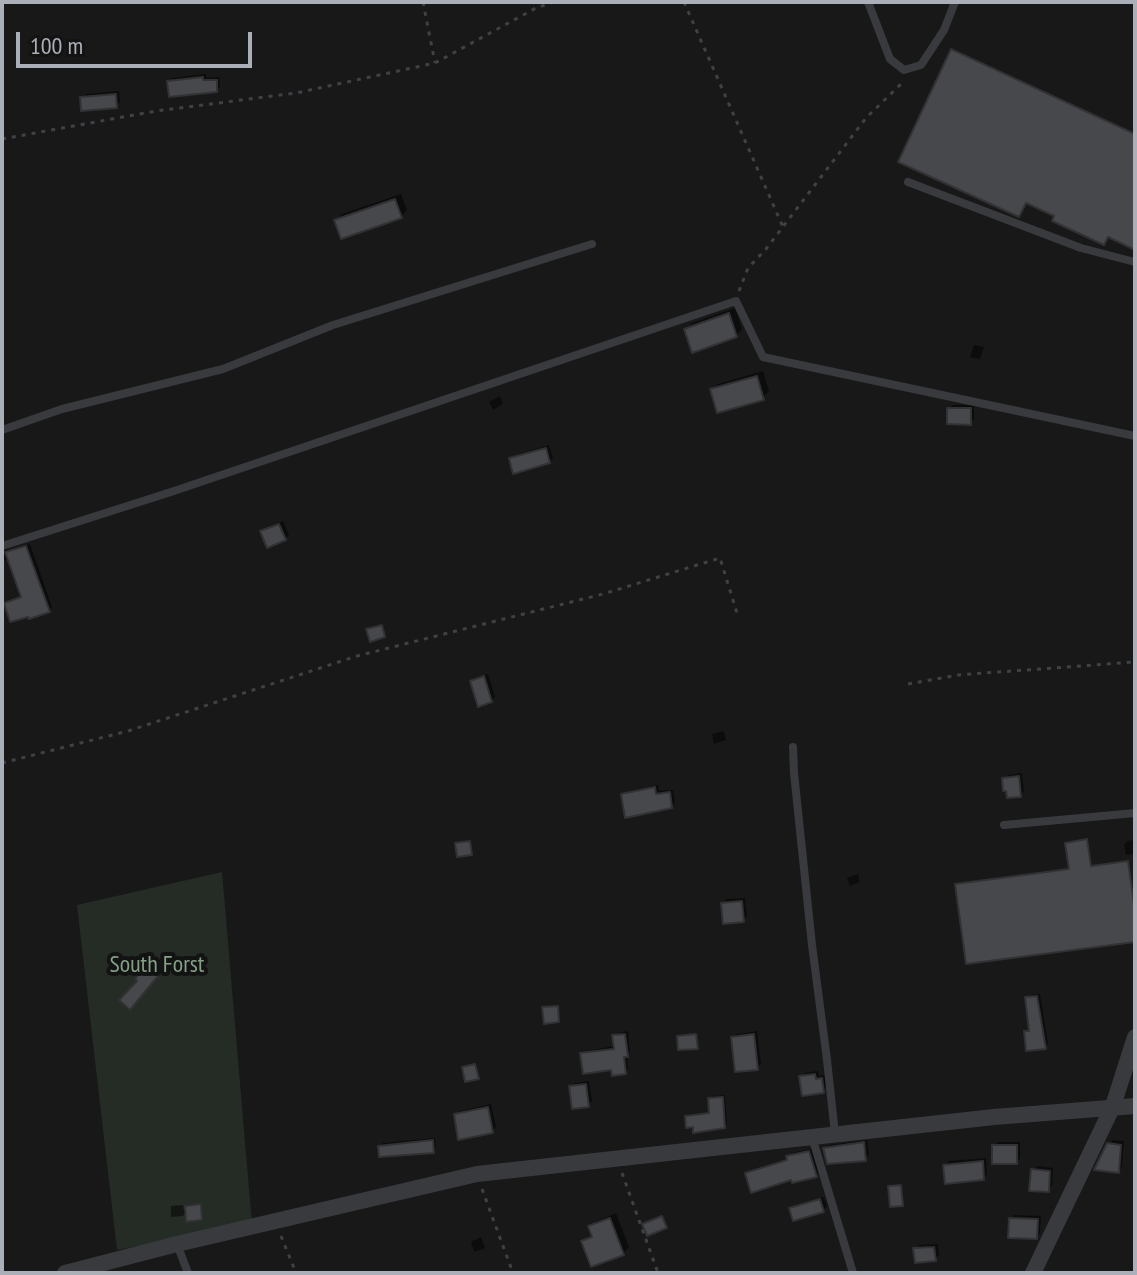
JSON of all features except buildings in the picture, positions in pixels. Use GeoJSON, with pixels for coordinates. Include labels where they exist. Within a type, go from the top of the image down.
{"type":"FeatureCollection","features":[{"type":"Feature","properties":{"kind":"street"},"geometry":{"type":"LineString","coordinates":[[1033,1273],[1113,1106],[1135,1037]]}},
{"type":"Feature","properties":{"kind":"street"},"geometry":{"type":"LineString","coordinates":[[65,1273],[477,1174],[835,1134],[1135,1106]]}},
{"type":"Feature","properties":{"kind":"lane"},"geometry":{"type":"LineString","coordinates":[[868,2],[890,59],[904,70],[921,65],[944,30],[955,2]]}},
{"type":"Feature","properties":{"kind":"lane"},"geometry":{"type":"LineString","coordinates":[[908,182],[1081,248],[1135,262]]}},
{"type":"Feature","properties":{"kind":"lane"},"geometry":{"type":"LineString","coordinates":[[2,430],[62,409],[223,369],[333,325],[592,244]]}},
{"type":"Feature","properties":{"kind":"lane"},"geometry":{"type":"LineString","coordinates":[[2,546],[736,301],[763,357],[1135,436]]}},
{"type":"Feature","properties":{"kind":"lane"},"geometry":{"type":"LineString","coordinates":[[793,747],[812,945],[835,1134]]}},
{"type":"Feature","properties":{"kind":"lane"},"geometry":{"type":"LineString","coordinates":[[1004,825],[1135,813]]}},
{"type":"Feature","properties":{"kind":"lane"},"geometry":{"type":"LineString","coordinates":[[812,1137],[853,1273]]}},
{"type":"Feature","properties":{"kind":"lane"},"geometry":{"type":"LineString","coordinates":[[177,1244],[188,1273]]}},
{"type":"Feature","properties":{"kind":"path"},"geometry":{"type":"LineString","coordinates":[[423,2],[435,63]]}},
{"type":"Feature","properties":{"kind":"path"},"geometry":{"type":"LineString","coordinates":[[2,139],[156,111],[296,93],[435,63],[536,8],[553,2]]}},
{"type":"Feature","properties":{"kind":"path"},"geometry":{"type":"LineString","coordinates":[[684,2],[783,227]]}},
{"type":"Feature","properties":{"kind":"path"},"geometry":{"type":"LineString","coordinates":[[736,301],[748,268],[866,118],[921,65]]}},
{"type":"Feature","properties":{"kind":"path"},"geometry":{"type":"LineString","coordinates":[[2,763],[128,731],[357,656],[603,594],[720,558],[737,613]]}},
{"type":"Feature","properties":{"kind":"path"},"geometry":{"type":"LineString","coordinates":[[908,684],[958,675],[1135,662]]}},
{"type":"Feature","properties":{"kind":"path"},"geometry":{"type":"LineString","coordinates":[[617,1158],[658,1273]]}},
{"type":"Feature","properties":{"kind":"path"},"geometry":{"type":"LineString","coordinates":[[477,1174],[513,1273]]}},
{"type":"Feature","properties":{"kind":"path"},"geometry":{"type":"LineString","coordinates":[[276,1221],[296,1273]]}},
{"type":"Feature","properties":{"kind":"green space","name":"South Forst"},"geometry":{"type":"Polygon","coordinates":[[[222,872],[252,1224],[117,1250],[77,905],[222,872]]]}}]}
